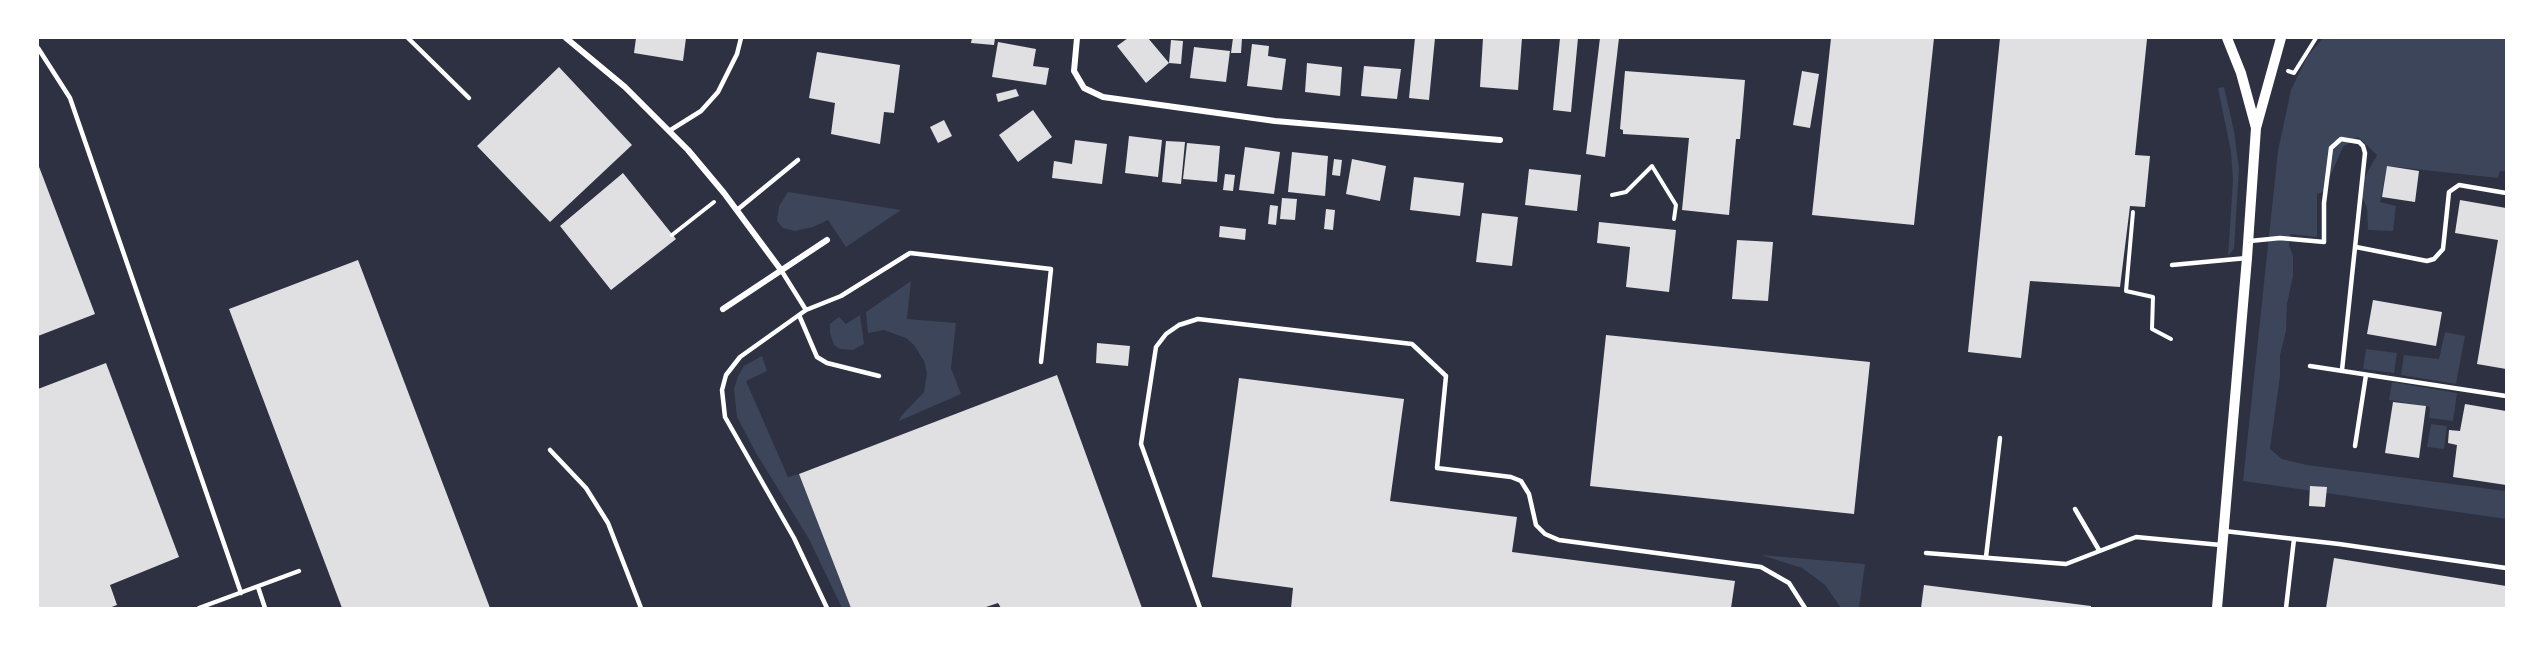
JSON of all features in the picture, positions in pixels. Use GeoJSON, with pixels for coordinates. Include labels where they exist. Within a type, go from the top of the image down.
{"type":"FeatureCollection","features":[{"type":"Feature","properties":{"kind":"street"},"geometry":{"type":"LineString","coordinates":[[566,38],[626,87],[669,132],[724,193],[781,270]]}},
{"type":"Feature","properties":{"kind":"street"},"geometry":{"type":"LineString","coordinates":[[1077,38],[1074,71],[1084,88],[1103,97],[1275,121],[1500,140]]}},
{"type":"Feature","properties":{"kind":"street"},"geometry":{"type":"LineString","coordinates":[[2227,38],[2241,74],[2256,128]]}},
{"type":"Feature","properties":{"kind":"street"},"geometry":{"type":"LineString","coordinates":[[2217,609],[2256,128],[2281,38]]}},
{"type":"Feature","properties":{"kind":"street"},"geometry":{"type":"LineString","coordinates":[[723,309],[826,240]]}},
{"type":"Feature","properties":{"kind":"lane"},"geometry":{"type":"LineString","coordinates":[[408,38],[469,98]]}},
{"type":"Feature","properties":{"kind":"lane"},"geometry":{"type":"LineString","coordinates":[[669,132],[701,111],[718,92],[741,38]]}},
{"type":"Feature","properties":{"kind":"lane"},"geometry":{"type":"LineString","coordinates":[[38,48],[70,98],[241,593]]}},
{"type":"Feature","properties":{"kind":"lane"},"geometry":{"type":"LineString","coordinates":[[2248,241],[2280,238],[2324,242],[2324,203],[2331,148],[2341,139],[2359,142],[2365,153],[2342,370]]}},
{"type":"Feature","properties":{"kind":"lane"},"geometry":{"type":"LineString","coordinates":[[737,210],[798,160]]}},
{"type":"Feature","properties":{"kind":"lane"},"geometry":{"type":"LineString","coordinates":[[2356,247],[2427,261],[2434,259],[2443,249],[2449,192],[2453,188],[2459,185],[2506,193]]}},
{"type":"Feature","properties":{"kind":"lane"},"geometry":{"type":"LineString","coordinates":[[827,609],[794,538],[729,424],[722,402],[722,390],[726,375],[740,357],[806,310],[841,296],[910,253],[1051,269],[1041,362]]}},
{"type":"Feature","properties":{"kind":"lane"},"geometry":{"type":"LineString","coordinates":[[2172,265],[2247,258]]}},
{"type":"Feature","properties":{"kind":"lane"},"geometry":{"type":"LineString","coordinates":[[781,270],[806,310]]}},
{"type":"Feature","properties":{"kind":"lane"},"geometry":{"type":"LineString","coordinates":[[799,315],[817,357],[826,363],[879,376]]}},
{"type":"Feature","properties":{"kind":"lane"},"geometry":{"type":"LineString","coordinates":[[1200,609],[1141,444],[1156,347],[1166,334],[1179,325],[1198,319],[1412,344],[1446,376],[1437,468],[1511,477],[1521,482],[1529,494],[1536,525],[1545,534],[1559,540],[1761,567],[1790,583],[1805,609]]}},
{"type":"Feature","properties":{"kind":"lane"},"geometry":{"type":"LineString","coordinates":[[2310,366],[2506,396]]}},
{"type":"Feature","properties":{"kind":"lane"},"geometry":{"type":"LineString","coordinates":[[2355,446],[2366,375]]}},
{"type":"Feature","properties":{"kind":"lane"},"geometry":{"type":"LineString","coordinates":[[1986,557],[2000,438]]}},
{"type":"Feature","properties":{"kind":"lane"},"geometry":{"type":"LineString","coordinates":[[550,450],[586,488],[608,523],[641,609]]}},
{"type":"Feature","properties":{"kind":"lane"},"geometry":{"type":"LineString","coordinates":[[2075,509],[2098,550]]}},
{"type":"Feature","properties":{"kind":"lane"},"geometry":{"type":"LineString","coordinates":[[2224,531],[2506,568]]}},
{"type":"Feature","properties":{"kind":"lane"},"geometry":{"type":"LineString","coordinates":[[1926,553],[2066,564],[2136,537],[2223,545]]}},
{"type":"Feature","properties":{"kind":"lane"},"geometry":{"type":"LineString","coordinates":[[2286,609],[2294,539]]}},
{"type":"Feature","properties":{"kind":"lane"},"geometry":{"type":"LineString","coordinates":[[199,609],[299,571]]}},
{"type":"Feature","properties":{"kind":"lane"},"geometry":{"type":"LineString","coordinates":[[258,587],[265,609]]}},
{"type":"Feature","properties":{"kind":"path"},"geometry":{"type":"LineString","coordinates":[[1612,195],[1626,192],[1652,166],[1676,205],[1674,219]]}},
{"type":"Feature","properties":{"kind":"path"},"geometry":{"type":"LineString","coordinates":[[672,235],[724,193]]}},
{"type":"Feature","properties":{"kind":"path"},"geometry":{"type":"LineString","coordinates":[[2133,212],[2126,291],[2153,297],[2152,329],[2171,339]]}},
{"type":"Feature","properties":{"kind":"shaded area"},"geometry":{"type":"Polygon","coordinates":[[[2323,38],[2506,38],[2506,171],[2500,171],[2498,178],[2387,166],[2380,202],[2396,206],[2393,231],[2368,230],[2367,208],[2361,194],[2363,180],[2377,155],[2358,137],[2343,147],[2323,192],[2317,194],[2317,237],[2290,234],[2293,276],[2287,304],[2286,331],[2280,355],[2280,376],[2270,449],[2282,459],[2307,465],[2506,491],[2506,519],[2243,481],[2278,151],[2291,90],[2307,57],[2323,38]]]}},
{"type":"Feature","properties":{"kind":"shaded area"},"geometry":{"type":"Polygon","coordinates":[[[2224,87],[2234,131],[2239,169],[2234,249],[2228,256],[2233,180],[2231,152],[2218,88],[2224,87]]]}},
{"type":"Feature","properties":{"kind":"shaded area"},"geometry":{"type":"Polygon","coordinates":[[[788,192],[901,210],[846,247],[828,220],[813,227],[795,231],[783,228],[777,221],[779,206],[788,192]]]}},
{"type":"Feature","properties":{"kind":"shaded area"},"geometry":{"type":"Polygon","coordinates":[[[911,281],[907,319],[956,323],[951,368],[961,394],[899,421],[924,392],[927,373],[924,361],[914,345],[906,338],[884,330],[868,333],[866,312],[911,281]]]}},
{"type":"Feature","properties":{"kind":"shaded area"},"geometry":{"type":"Polygon","coordinates":[[[860,315],[864,344],[853,350],[840,349],[834,345],[830,324],[839,317],[846,324],[860,315]]]}},
{"type":"Feature","properties":{"kind":"shaded area"},"geometry":{"type":"Polygon","coordinates":[[[2445,332],[2465,336],[2456,384],[2401,375],[2404,355],[2439,359],[2445,332]]]}},
{"type":"Feature","properties":{"kind":"shaded area"},"geometry":{"type":"Polygon","coordinates":[[[2366,349],[2397,353],[2394,373],[2363,369],[2366,349]]]}},
{"type":"Feature","properties":{"kind":"shaded area"},"geometry":{"type":"Polygon","coordinates":[[[762,356],[767,371],[746,381],[788,477],[799,474],[851,608],[842,608],[809,539],[756,453],[737,417],[734,389],[738,376],[744,366],[762,356]]]}},
{"type":"Feature","properties":{"kind":"shaded area"},"geometry":{"type":"Polygon","coordinates":[[[2392,382],[2457,393],[2453,421],[2429,418],[2430,407],[2389,400],[2392,382]]]}},
{"type":"Feature","properties":{"kind":"shaded area"},"geometry":{"type":"Polygon","coordinates":[[[2431,424],[2447,426],[2444,449],[2427,447],[2431,424]]]}},
{"type":"Feature","properties":{"kind":"shaded area"},"geometry":{"type":"Polygon","coordinates":[[[1761,555],[1865,564],[1859,608],[1841,608],[1825,585],[1802,568],[1761,555]]]}},
{"type":"Feature","properties":{"kind":"building"},"geometry":{"type":"Polygon","coordinates":[[[636,38],[686,38],[683,61],[634,53],[636,38]]]}},
{"type":"Feature","properties":{"kind":"building"},"geometry":{"type":"Polygon","coordinates":[[[972,38],[995,38],[994,45],[971,43],[972,38]]]}},
{"type":"Feature","properties":{"kind":"building"},"geometry":{"type":"Polygon","coordinates":[[[1128,38],[1148,38],[1169,63],[1146,83],[1117,46],[1128,38]]]}},
{"type":"Feature","properties":{"kind":"building"},"geometry":{"type":"Polygon","coordinates":[[[1233,38],[1242,38],[1241,53],[1231,53],[1233,38]]]}},
{"type":"Feature","properties":{"kind":"building"},"geometry":{"type":"Polygon","coordinates":[[[1415,38],[1435,38],[1429,100],[1409,98],[1415,38]]]}},
{"type":"Feature","properties":{"kind":"building"},"geometry":{"type":"Polygon","coordinates":[[[1483,38],[1522,38],[1518,90],[1480,87],[1483,38]]]}},
{"type":"Feature","properties":{"kind":"building"},"geometry":{"type":"Polygon","coordinates":[[[1560,38],[1578,38],[1571,112],[1553,110],[1560,38]]]}},
{"type":"Feature","properties":{"kind":"building"},"geometry":{"type":"Polygon","coordinates":[[[1600,38],[1619,38],[1605,157],[1586,154],[1600,38]]]}},
{"type":"Feature","properties":{"kind":"building"},"geometry":{"type":"Polygon","coordinates":[[[1831,38],[1934,38],[1914,225],[1812,215],[1831,38]]]}},
{"type":"Feature","properties":{"kind":"building"},"geometry":{"type":"Polygon","coordinates":[[[2000,38],[2147,39],[2135,155],[2150,156],[2145,207],[2130,206],[2120,287],[2030,281],[2021,358],[1968,352],[2000,38]]]}},
{"type":"Feature","properties":{"kind":"building"},"geometry":{"type":"Polygon","coordinates":[[[1171,40],[1183,41],[1181,64],[1169,63],[1171,40]]]}},
{"type":"Feature","properties":{"kind":"building"},"geometry":{"type":"Polygon","coordinates":[[[998,42],[1036,49],[1033,66],[1049,68],[1046,85],[992,77],[998,42]]]}},
{"type":"Feature","properties":{"kind":"building"},"geometry":{"type":"Polygon","coordinates":[[[1252,44],[1269,46],[1268,56],[1286,59],[1282,90],[1247,86],[1252,44]]]}},
{"type":"Feature","properties":{"kind":"building"},"geometry":{"type":"Polygon","coordinates":[[[1194,47],[1230,51],[1226,82],[1190,78],[1194,47]]]}},
{"type":"Feature","properties":{"kind":"building"},"geometry":{"type":"Polygon","coordinates":[[[817,52],[900,65],[894,113],[884,112],[880,144],[831,134],[835,103],[809,98],[817,52]]]}},
{"type":"Feature","properties":{"kind":"building"},"geometry":{"type":"Polygon","coordinates":[[[1307,63],[1342,67],[1340,96],[1305,92],[1307,63]]]}},
{"type":"Feature","properties":{"kind":"building"},"geometry":{"type":"Polygon","coordinates":[[[1364,66],[1401,69],[1397,99],[1361,96],[1364,66]]]}},
{"type":"Feature","properties":{"kind":"building"},"geometry":{"type":"Polygon","coordinates":[[[559,67],[632,145],[550,222],[477,146],[559,67]]]}},
{"type":"Feature","properties":{"kind":"building"},"geometry":{"type":"Polygon","coordinates":[[[1625,71],[1745,80],[1740,139],[1736,139],[1729,215],[1682,210],[1689,138],[1623,134],[1623,130],[1620,129],[1625,71]]]}},
{"type":"Feature","properties":{"kind":"building"},"geometry":{"type":"Polygon","coordinates":[[[1802,71],[1819,74],[1810,128],[1793,125],[1802,71]]]}},
{"type":"Feature","properties":{"kind":"building"},"geometry":{"type":"Polygon","coordinates":[[[1016,89],[1019,96],[998,102],[996,94],[1016,89]]]}},
{"type":"Feature","properties":{"kind":"building"},"geometry":{"type":"Polygon","coordinates":[[[1033,110],[1052,137],[1018,162],[999,135],[1033,110]]]}},
{"type":"Feature","properties":{"kind":"building"},"geometry":{"type":"Polygon","coordinates":[[[944,120],[952,136],[938,143],[930,127],[944,120]]]}},
{"type":"Feature","properties":{"kind":"building"},"geometry":{"type":"Polygon","coordinates":[[[1129,136],[1162,140],[1158,177],[1125,173],[1129,136]]]}},
{"type":"Feature","properties":{"kind":"building"},"geometry":{"type":"Polygon","coordinates":[[[1075,140],[1107,144],[1102,184],[1052,178],[1054,161],[1072,164],[1075,140]]]}},
{"type":"Feature","properties":{"kind":"building"},"geometry":{"type":"Polygon","coordinates":[[[1166,141],[1185,142],[1181,184],[1162,182],[1166,141]]]}},
{"type":"Feature","properties":{"kind":"building"},"geometry":{"type":"Polygon","coordinates":[[[1187,143],[1220,146],[1217,182],[1183,179],[1187,143]]]}},
{"type":"Feature","properties":{"kind":"building"},"geometry":{"type":"Polygon","coordinates":[[[1245,147],[1280,152],[1274,194],[1239,190],[1245,147]]]}},
{"type":"Feature","properties":{"kind":"building"},"geometry":{"type":"Polygon","coordinates":[[[1292,152],[1328,156],[1325,196],[1288,192],[1292,152]]]}},
{"type":"Feature","properties":{"kind":"building"},"geometry":{"type":"Polygon","coordinates":[[[1334,159],[1342,160],[1340,176],[1332,175],[1334,159]]]}},
{"type":"Feature","properties":{"kind":"building"},"geometry":{"type":"Polygon","coordinates":[[[1352,159],[1386,166],[1380,201],[1346,194],[1352,159]]]}},
{"type":"Feature","properties":{"kind":"building"},"geometry":{"type":"Polygon","coordinates":[[[38,164],[95,314],[38,336],[38,164]]]}},
{"type":"Feature","properties":{"kind":"building"},"geometry":{"type":"Polygon","coordinates":[[[2387,166],[2419,171],[2415,202],[2382,197],[2387,166]]]}},
{"type":"Feature","properties":{"kind":"building"},"geometry":{"type":"Polygon","coordinates":[[[1529,169],[1581,175],[1577,211],[1525,205],[1529,169]]]}},
{"type":"Feature","properties":{"kind":"building"},"geometry":{"type":"Polygon","coordinates":[[[623,173],[676,239],[611,290],[560,226],[623,173]]]}},
{"type":"Feature","properties":{"kind":"building"},"geometry":{"type":"Polygon","coordinates":[[[1225,174],[1235,175],[1233,191],[1223,190],[1225,174]]]}},
{"type":"Feature","properties":{"kind":"building"},"geometry":{"type":"Polygon","coordinates":[[[1414,177],[1464,183],[1460,216],[1410,210],[1414,177]]]}},
{"type":"Feature","properties":{"kind":"building"},"geometry":{"type":"Polygon","coordinates":[[[1282,198],[1297,199],[1295,220],[1280,219],[1282,198]]]}},
{"type":"Feature","properties":{"kind":"building"},"geometry":{"type":"Polygon","coordinates":[[[2460,200],[2506,208],[2506,369],[2477,364],[2498,240],[2455,233],[2460,200]]]}},
{"type":"Feature","properties":{"kind":"building"},"geometry":{"type":"Polygon","coordinates":[[[1270,205],[1278,206],[1276,225],[1268,224],[1270,205]]]}},
{"type":"Feature","properties":{"kind":"building"},"geometry":{"type":"Polygon","coordinates":[[[1326,209],[1335,210],[1333,230],[1324,229],[1326,209]]]}},
{"type":"Feature","properties":{"kind":"building"},"geometry":{"type":"Polygon","coordinates":[[[1482,213],[1518,217],[1512,266],[1476,262],[1482,213]]]}},
{"type":"Feature","properties":{"kind":"building"},"geometry":{"type":"Polygon","coordinates":[[[1599,222],[1676,230],[1669,292],[1626,287],[1630,247],[1597,243],[1599,222]]]}},
{"type":"Feature","properties":{"kind":"building"},"geometry":{"type":"Polygon","coordinates":[[[1220,226],[1246,229],[1245,240],[1219,237],[1220,226]]]}},
{"type":"Feature","properties":{"kind":"building"},"geometry":{"type":"Polygon","coordinates":[[[1737,240],[1773,242],[1768,301],[1732,299],[1737,240]]]}},
{"type":"Feature","properties":{"kind":"building"},"geometry":{"type":"Polygon","coordinates":[[[358,260],[490,608],[342,608],[229,309],[358,260]]]}},
{"type":"Feature","properties":{"kind":"building"},"geometry":{"type":"Polygon","coordinates":[[[2373,300],[2442,312],[2436,346],[2367,334],[2373,300]]]}},
{"type":"Feature","properties":{"kind":"building"},"geometry":{"type":"Polygon","coordinates":[[[1606,335],[1870,362],[1854,514],[1590,486],[1606,335]]]}},
{"type":"Feature","properties":{"kind":"building"},"geometry":{"type":"Polygon","coordinates":[[[1097,343],[1130,346],[1128,366],[1096,363],[1097,343]]]}},
{"type":"Feature","properties":{"kind":"building"},"geometry":{"type":"Polygon","coordinates":[[[106,363],[179,557],[110,585],[117,605],[109,608],[38,608],[38,389],[106,363]]]}},
{"type":"Feature","properties":{"kind":"building"},"geometry":{"type":"Polygon","coordinates":[[[1057,375],[1142,608],[1001,608],[998,603],[983,608],[851,608],[799,474],[1057,375]]]}},
{"type":"Feature","properties":{"kind":"building"},"geometry":{"type":"Polygon","coordinates":[[[1239,378],[1404,399],[1390,501],[1517,517],[1512,552],[1735,581],[1731,608],[1291,608],[1293,588],[1212,577],[1239,378]]]}},
{"type":"Feature","properties":{"kind":"building"},"geometry":{"type":"Polygon","coordinates":[[[2393,402],[2426,406],[2419,458],[2385,453],[2393,402]]]}},
{"type":"Feature","properties":{"kind":"building"},"geometry":{"type":"Polygon","coordinates":[[[2465,404],[2506,411],[2506,485],[2453,477],[2457,445],[2448,443],[2449,430],[2460,431],[2465,404]]]}},
{"type":"Feature","properties":{"kind":"building"},"geometry":{"type":"Polygon","coordinates":[[[2310,486],[2327,487],[2325,507],[2309,506],[2310,486]]]}},
{"type":"Feature","properties":{"kind":"building"},"geometry":{"type":"Polygon","coordinates":[[[2334,558],[2506,586],[2506,608],[2326,608],[2334,558]]]}},
{"type":"Feature","properties":{"kind":"building"},"geometry":{"type":"Polygon","coordinates":[[[1924,585],[2091,606],[2091,608],[1921,608],[1924,585]]]}}]}
